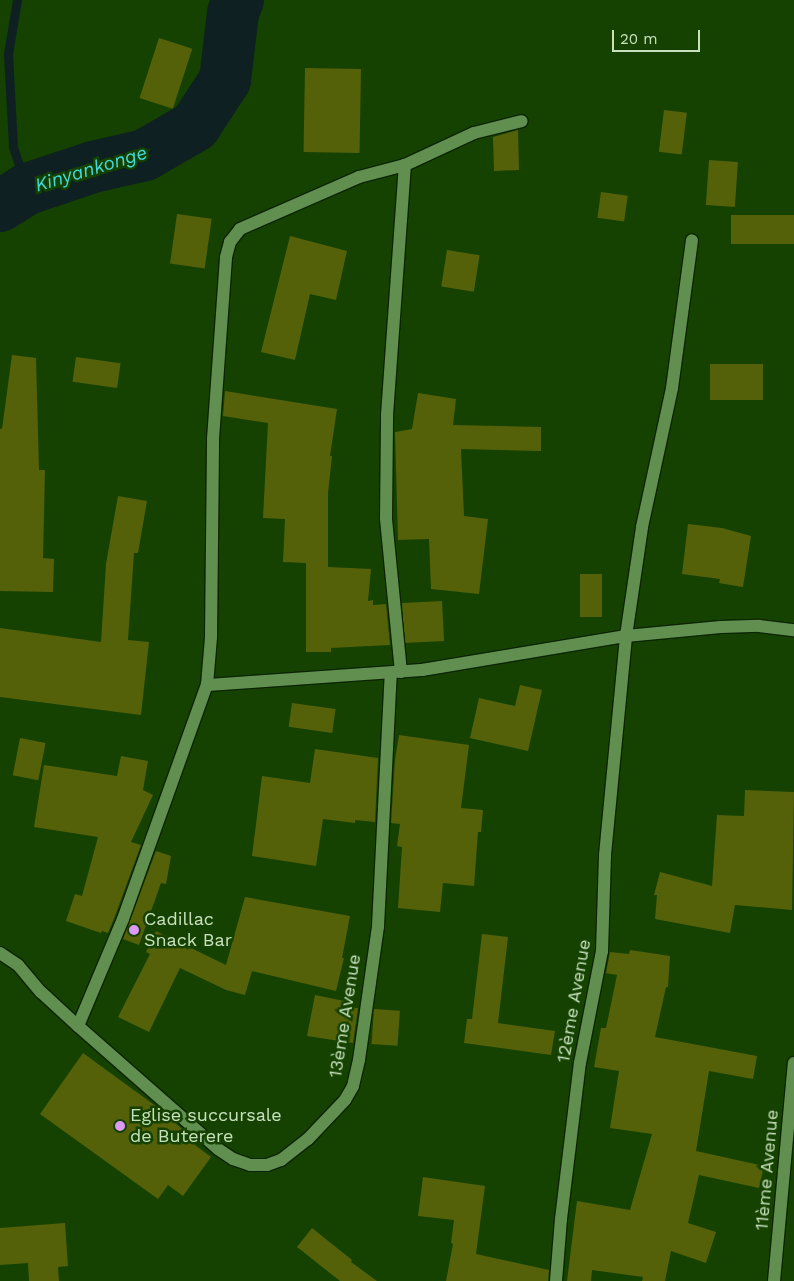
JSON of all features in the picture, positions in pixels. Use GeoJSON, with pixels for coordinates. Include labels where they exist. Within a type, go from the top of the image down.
{"type":"FeatureCollection","features":[{"type":"Feature","properties":{"kind":"street"},"geometry":{"type":"LineString","coordinates":[[78,1026],[124,919],[207,685],[212,637],[213,439],[226,257],[230,242],[240,229],[359,177],[405,165],[474,133],[522,121]]}},
{"type":"Feature","properties":{"kind":"street","name":"13ème Avenue"},"geometry":{"type":"LineString","coordinates":[[0,953],[18,965],[41,992],[78,1026],[233,1159],[250,1165],[274,1163],[281,1160],[308,1139],[345,1100],[352,1086],[358,1060],[378,926],[396,672],[386,518],[386,424],[405,165]]}},
{"type":"Feature","properties":{"kind":"street","name":"12ème Avenue"},"geometry":{"type":"LineString","coordinates":[[556,1281],[561,1219],[580,1063],[602,951],[605,855],[626,636],[642,527],[672,388],[692,240]]}},
{"type":"Feature","properties":{"kind":"street"},"geometry":{"type":"LineString","coordinates":[[207,685],[422,670],[626,636],[721,627],[759,626],[794,630]]}},
{"type":"Feature","properties":{"kind":"street","name":"11ème Avenue"},"geometry":{"type":"LineString","coordinates":[[774,1281],[794,1063]]}},
{"type":"Feature","properties":{"kind":"building"},"geometry":{"type":"Polygon","coordinates":[[[159,38],[192,49],[173,109],[140,98],[159,38]]]}},
{"type":"Feature","properties":{"kind":"building"},"geometry":{"type":"Polygon","coordinates":[[[305,68],[361,69],[360,153],[304,152],[305,68]]]}},
{"type":"Feature","properties":{"kind":"building"},"geometry":{"type":"Polygon","coordinates":[[[664,110],[687,113],[682,154],[659,152],[664,110]]]}},
{"type":"Feature","properties":{"kind":"building"},"geometry":{"type":"Polygon","coordinates":[[[518,130],[519,170],[494,171],[493,137],[518,130]]]}},
{"type":"Feature","properties":{"kind":"building"},"geometry":{"type":"Polygon","coordinates":[[[709,160],[738,162],[735,207],[706,205],[709,160]]]}},
{"type":"Feature","properties":{"kind":"building"},"geometry":{"type":"Polygon","coordinates":[[[601,192],[628,196],[624,222],[597,218],[601,192]]]}},
{"type":"Feature","properties":{"kind":"building"},"geometry":{"type":"Polygon","coordinates":[[[177,214],[212,219],[205,268],[170,264],[177,214]]]}},
{"type":"Feature","properties":{"kind":"building"},"geometry":{"type":"Polygon","coordinates":[[[731,215],[794,215],[794,244],[731,244],[731,215]]]}},
{"type":"Feature","properties":{"kind":"building"},"geometry":{"type":"Polygon","coordinates":[[[290,236],[347,251],[336,300],[310,294],[295,360],[261,352],[290,236]]]}},
{"type":"Feature","properties":{"kind":"building"},"geometry":{"type":"Polygon","coordinates":[[[447,250],[480,255],[474,292],[441,287],[447,250]]]}},
{"type":"Feature","properties":{"kind":"building"},"geometry":{"type":"Polygon","coordinates":[[[12,355],[36,358],[39,470],[45,470],[43,558],[54,559],[53,592],[0,591],[0,429],[2,429],[12,355]]]}},
{"type":"Feature","properties":{"kind":"building"},"geometry":{"type":"Polygon","coordinates":[[[76,357],[121,363],[117,388],[73,382],[76,357]]]}},
{"type":"Feature","properties":{"kind":"building"},"geometry":{"type":"Polygon","coordinates":[[[710,364],[763,364],[763,400],[710,400],[710,364]]]}},
{"type":"Feature","properties":{"kind":"building"},"geometry":{"type":"Polygon","coordinates":[[[225,391],[337,409],[330,456],[332,456],[328,493],[328,567],[371,569],[368,601],[373,600],[373,605],[386,604],[390,645],[331,648],[331,652],[306,652],[306,563],[283,562],[285,519],[263,518],[268,423],[223,416],[225,391]]]}},
{"type":"Feature","properties":{"kind":"building"},"geometry":{"type":"Polygon","coordinates":[[[418,393],[456,399],[453,425],[541,427],[541,451],[461,449],[464,516],[488,519],[479,594],[431,589],[429,539],[398,540],[395,432],[412,429],[418,393]]]}},
{"type":"Feature","properties":{"kind":"building"},"geometry":{"type":"Polygon","coordinates":[[[118,496],[147,501],[138,553],[134,553],[128,640],[149,642],[141,715],[0,697],[0,628],[101,642],[106,564],[118,496]]]}},
{"type":"Feature","properties":{"kind":"building"},"geometry":{"type":"Polygon","coordinates":[[[688,524],[722,528],[751,536],[743,587],[719,583],[720,579],[682,574],[688,524]]]}},
{"type":"Feature","properties":{"kind":"building"},"geometry":{"type":"Polygon","coordinates":[[[580,574],[602,574],[602,617],[580,617],[580,574]]]}},
{"type":"Feature","properties":{"kind":"building"},"geometry":{"type":"Polygon","coordinates":[[[442,601],[444,641],[404,643],[402,603],[442,601]]]}},
{"type":"Feature","properties":{"kind":"building"},"geometry":{"type":"Polygon","coordinates":[[[520,685],[542,690],[528,751],[470,738],[479,698],[515,706],[520,685]]]}},
{"type":"Feature","properties":{"kind":"building"},"geometry":{"type":"Polygon","coordinates":[[[292,703],[336,709],[332,733],[289,727],[292,703]]]}},
{"type":"Feature","properties":{"kind":"building"},"geometry":{"type":"Polygon","coordinates":[[[399,735],[469,745],[461,808],[483,810],[481,832],[478,832],[474,886],[443,883],[440,912],[398,908],[402,847],[397,846],[400,824],[391,823],[395,760],[399,735]]]}},
{"type":"Feature","properties":{"kind":"building"},"geometry":{"type":"Polygon","coordinates":[[[20,738],[46,743],[38,780],[13,775],[20,738]]]}},
{"type":"Feature","properties":{"kind":"building"},"geometry":{"type":"Polygon","coordinates":[[[315,749],[378,758],[375,822],[355,820],[355,823],[323,819],[316,866],[252,856],[262,776],[310,783],[315,749]]]}},
{"type":"Feature","properties":{"kind":"building"},"geometry":{"type":"Polygon","coordinates":[[[121,756],[148,761],[143,790],[153,795],[131,842],[141,845],[115,916],[108,933],[102,931],[101,933],[66,921],[75,894],[82,896],[98,837],[34,827],[44,765],[117,776],[121,756]]]}},
{"type":"Feature","properties":{"kind":"building"},"geometry":{"type":"Polygon","coordinates":[[[745,790],[794,792],[792,910],[735,905],[730,933],[655,919],[657,895],[654,895],[660,872],[712,886],[717,815],[744,816],[745,790]]]}},
{"type":"Feature","properties":{"kind":"building"},"geometry":{"type":"Polygon","coordinates":[[[156,851],[171,856],[166,884],[161,883],[139,945],[123,939],[156,851]]]}},
{"type":"Feature","properties":{"kind":"building"},"geometry":{"type":"Polygon","coordinates":[[[245,897],[350,916],[342,958],[344,958],[336,991],[252,971],[245,995],[226,990],[180,968],[149,1032],[118,1017],[150,954],[146,952],[156,931],[226,965],[245,897]]]}},
{"type":"Feature","properties":{"kind":"building"},"geometry":{"type":"Polygon","coordinates":[[[482,934],[508,937],[498,1023],[555,1031],[551,1055],[464,1043],[467,1019],[472,1019],[482,934]]]}},
{"type":"Feature","properties":{"kind":"building"},"geometry":{"type":"Polygon","coordinates":[[[630,950],[670,956],[668,987],[666,987],[655,1037],[757,1056],[753,1079],[709,1071],[696,1151],[764,1166],[759,1188],[699,1175],[688,1223],[716,1232],[706,1263],[671,1251],[665,1281],[642,1281],[643,1277],[592,1270],[591,1281],[567,1281],[577,1201],[630,1210],[652,1134],[610,1128],[619,1071],[594,1067],[601,1028],[606,1028],[617,975],[606,973],[610,952],[629,954],[630,950]]]}},
{"type":"Feature","properties":{"kind":"building"},"geometry":{"type":"Polygon","coordinates":[[[315,995],[344,1001],[343,1007],[358,1008],[353,1043],[307,1036],[315,995]]]}},
{"type":"Feature","properties":{"kind":"building"},"geometry":{"type":"Polygon","coordinates":[[[374,1009],[400,1011],[397,1046],[372,1044],[374,1009]]]}},
{"type":"Feature","properties":{"kind":"building","name":"Eglise succursale de Buterere"},"geometry":{"type":"Polygon","coordinates":[[[83,1053],[157,1107],[197,1142],[195,1145],[211,1157],[183,1196],[168,1185],[158,1199],[40,1114],[83,1053]]]}},
{"type":"Feature","properties":{"kind":"building"},"geometry":{"type":"Polygon","coordinates":[[[423,1177],[485,1186],[476,1254],[549,1270],[548,1281],[446,1281],[453,1244],[451,1243],[454,1220],[418,1216],[423,1177]]]}},
{"type":"Feature","properties":{"kind":"building"},"geometry":{"type":"Polygon","coordinates":[[[65,1223],[68,1266],[58,1267],[59,1281],[29,1281],[28,1263],[0,1265],[0,1228],[65,1223]]]}},
{"type":"Feature","properties":{"kind":"building"},"geometry":{"type":"Polygon","coordinates":[[[312,1228],[352,1260],[351,1262],[377,1281],[340,1281],[297,1247],[312,1228]]]}},
{"type":"Feature","properties":{"kind":"waterway"},"geometry":{"type":"LineString","coordinates":[[17,0],[8,54],[13,147],[27,189]]}},
{"type":"Feature","properties":{"kind":"waterway","name":"Kinyankonge"},"geometry":{"type":"LineString","coordinates":[[0,206],[27,189],[93,167],[145,155],[195,126],[225,80],[233,13],[238,0]]}},
{"type":"Feature","properties":{"kind":"place","name":"Cadillac Snack Bar"},"geometry":{"type":"Point","coordinates":[134,930]}},
{"type":"Feature","properties":{"kind":"place","name":"Eglise succursale de Buterere"},"geometry":{"type":"Point","coordinates":[120,1126]}}]}
